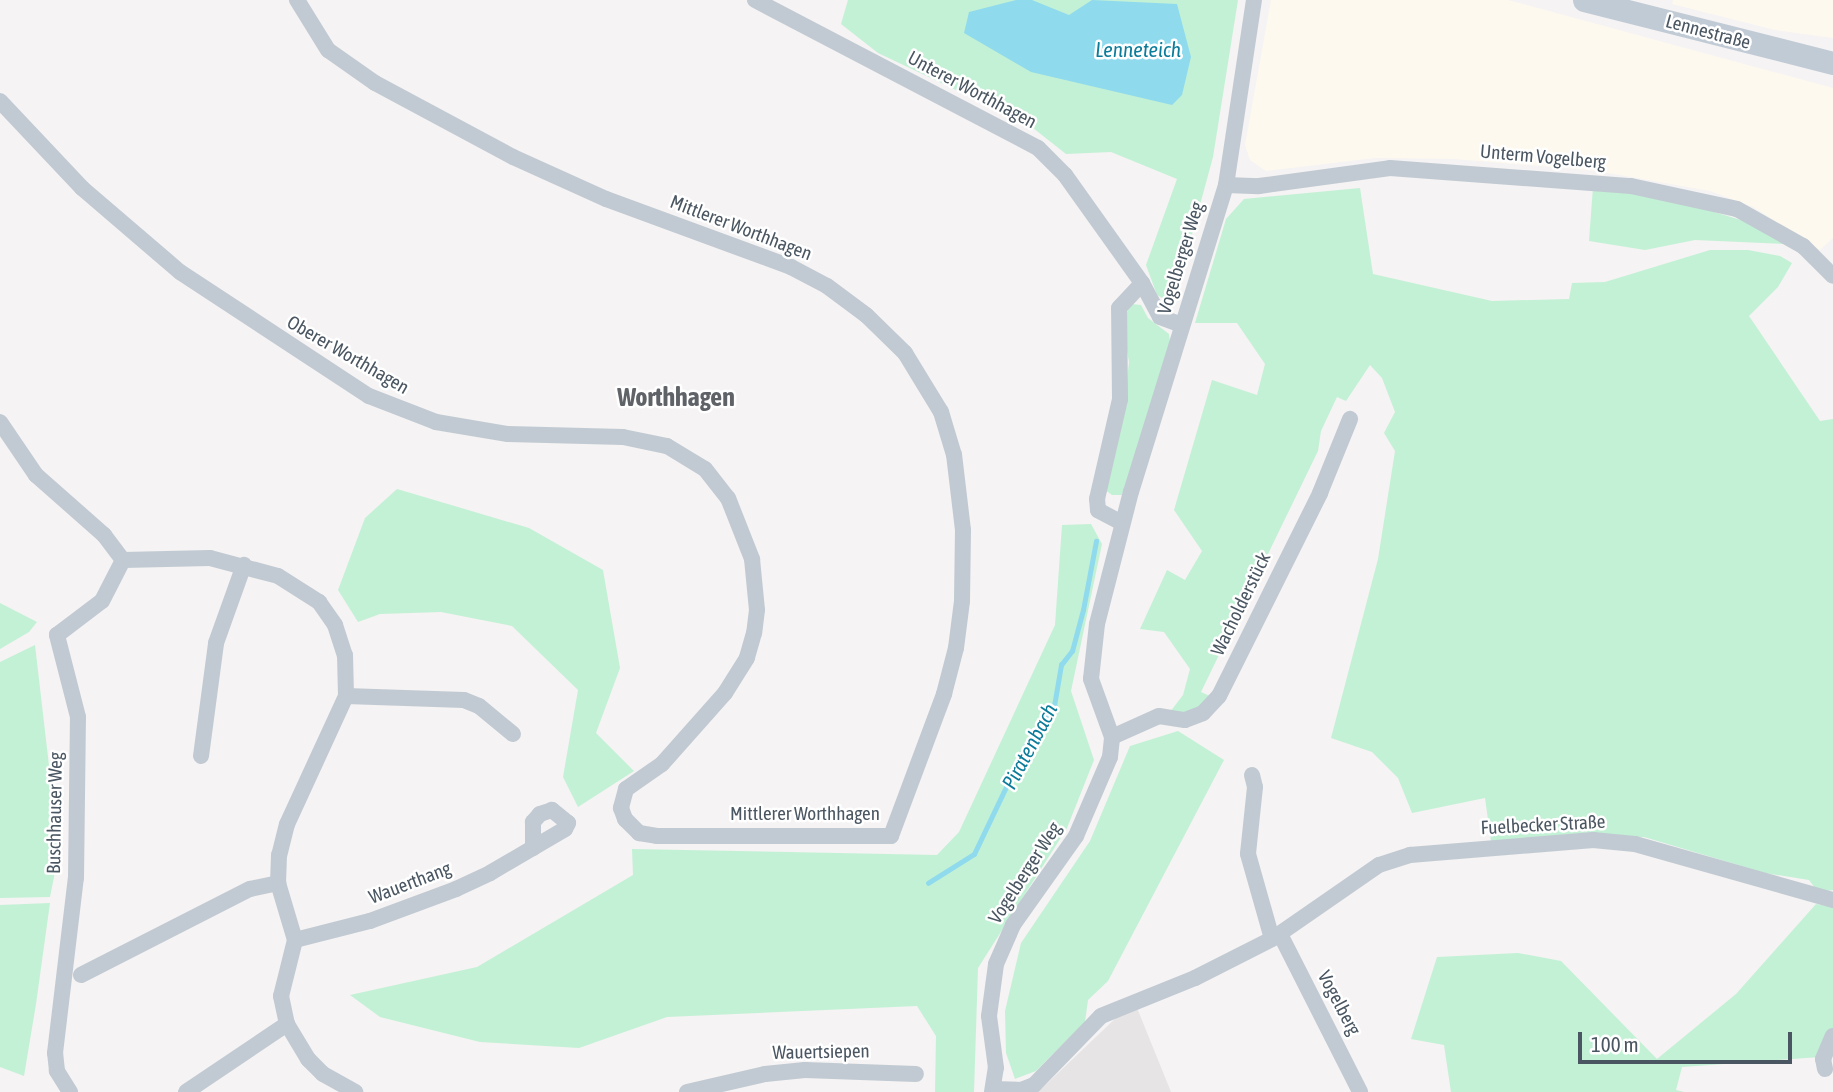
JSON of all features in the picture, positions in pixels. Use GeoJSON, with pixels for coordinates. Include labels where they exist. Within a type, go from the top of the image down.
{"type":"FeatureCollection","features":[{"type":"Feature","properties":{"kind":"main road","name":"Lennestraße"},"geometry":{"type":"LineString","coordinates":[[1584,0],[1833,63]]}},
{"type":"Feature","properties":{"kind":"street","name":"Mittlerer Worthhagen"},"geometry":{"type":"LineString","coordinates":[[297,0],[328,50],[352,68],[481,141],[606,198],[791,268],[827,286],[905,353],[941,412],[954,455],[960,498],[962,601],[956,648],[937,716],[891,836],[639,833],[621,808],[626,789]]}},
{"type":"Feature","properties":{"kind":"street","name":"Unterer Worthhagen"},"geometry":{"type":"LineString","coordinates":[[755,0],[1038,148],[1065,175],[1142,283],[1160,317],[1182,325]]}},
{"type":"Feature","properties":{"kind":"street","name":"Vogelberger Weg"},"geometry":{"type":"LineString","coordinates":[[993,1090],[989,1016],[996,964],[1013,925],[1076,836],[1110,757],[1112,737],[1091,678],[1097,624],[1122,523],[1226,185],[1254,0]]}},
{"type":"Feature","properties":{"kind":"street","name":"Oberer Worthhagen"},"geometry":{"type":"LineString","coordinates":[[0,101],[82,188],[180,272],[369,396],[436,422],[508,434],[624,437],[667,446],[705,469],[728,498],[752,559],[757,610],[754,633],[747,658],[725,693],[662,764],[626,789]]}},
{"type":"Feature","properties":{"kind":"street","name":"Unterm Vogelberg"},"geometry":{"type":"LineString","coordinates":[[1226,185],[1259,186],[1390,168],[1631,186],[1737,209],[1803,246],[1833,276]]}},
{"type":"Feature","properties":{"kind":"street","name":"Vogelberger Weg"},"geometry":{"type":"LineString","coordinates":[[1122,523],[1098,510],[1097,499],[1119,399],[1119,308],[1142,283]]}},
{"type":"Feature","properties":{"kind":"street","name":"Wacholderstück"},"geometry":{"type":"LineString","coordinates":[[1112,737],[1159,716],[1185,720],[1203,713],[1219,696],[1320,493],[1350,419]]}},
{"type":"Feature","properties":{"kind":"street"},"geometry":{"type":"LineString","coordinates":[[0,422],[36,475],[104,535],[123,560],[179,556],[244,565],[278,576],[319,602],[335,625],[345,655],[346,696],[281,838],[278,883],[295,940],[281,996],[288,1024],[316,1067],[355,1092]]}},
{"type":"Feature","properties":{"kind":"street","name":"Buschhauser Weg"},"geometry":{"type":"LineString","coordinates":[[70,1092],[57,1070],[55,1053],[76,878],[78,717],[57,635],[102,601],[123,560]]}},
{"type":"Feature","properties":{"kind":"street"},"geometry":{"type":"LineString","coordinates":[[201,756],[216,643],[244,565]]}},
{"type":"Feature","properties":{"kind":"street"},"geometry":{"type":"LineString","coordinates":[[346,696],[464,700],[479,706],[513,734]]}},
{"type":"Feature","properties":{"kind":"street"},"geometry":{"type":"LineString","coordinates":[[1252,775],[1255,787],[1248,854],[1276,936]]}},
{"type":"Feature","properties":{"kind":"street","name":"Fuelbecker Straße"},"geometry":{"type":"LineString","coordinates":[[993,1090],[1021,1090],[1034,1085],[1101,1016],[1195,978],[1276,936],[1379,865],[1410,855],[1593,840],[1635,844],[1833,900]]}},
{"type":"Feature","properties":{"kind":"street","name":"Wauerthang"},"geometry":{"type":"LineString","coordinates":[[295,940],[412,906],[490,873],[533,848]]}},
{"type":"Feature","properties":{"kind":"street"},"geometry":{"type":"LineString","coordinates":[[81,975],[250,889],[278,883]]}},
{"type":"Feature","properties":{"kind":"street","name":"Vogelberg"},"geometry":{"type":"LineString","coordinates":[[1276,936],[1360,1092]]}},
{"type":"Feature","properties":{"kind":"street"},"geometry":{"type":"LineString","coordinates":[[186,1092],[288,1024]]}},
{"type":"Feature","properties":{"kind":"street"},"geometry":{"type":"LineString","coordinates":[[1825,1069],[1823,1059],[1833,1036]]}},
{"type":"Feature","properties":{"kind":"street","name":"Wauertsiepen"},"geometry":{"type":"LineString","coordinates":[[687,1092],[765,1073],[805,1070],[916,1073]]}},
{"type":"Feature","properties":{"kind":"shaded area"},"geometry":{"type":"Polygon","coordinates":[[[1271,0],[1508,0],[1833,88],[1833,238],[1820,250],[1753,207],[1710,191],[1597,171],[1454,159],[1375,158],[1266,171],[1250,160],[1245,145],[1271,0]]]}},
{"type":"Feature","properties":{"kind":"shaded area"},"geometry":{"type":"Polygon","coordinates":[[[1673,0],[1833,0],[1833,38],[1775,30],[1672,4],[1673,0]]]}},
{"type":"Feature","properties":{"kind":"shaded area"},"geometry":{"type":"Polygon","coordinates":[[[1137,1008],[1171,1092],[1038,1092],[1118,1016],[1137,1008]]]}},
{"type":"Feature","properties":{"kind":"green space"},"geometry":{"type":"Polygon","coordinates":[[[848,0],[1238,0],[1213,157],[1173,304],[1157,295],[1146,265],[1177,179],[1111,152],[1066,154],[1028,124],[878,53],[841,24],[848,0]]]}},
{"type":"Feature","properties":{"kind":"green space"},"geometry":{"type":"Polygon","coordinates":[[[1593,187],[1678,201],[1744,221],[1784,244],[1695,240],[1645,250],[1589,241],[1593,187]]]}},
{"type":"Feature","properties":{"kind":"green space"},"geometry":{"type":"Polygon","coordinates":[[[1360,188],[1373,274],[1492,301],[1569,299],[1572,283],[1605,282],[1710,250],[1748,250],[1780,256],[1792,263],[1778,287],[1749,316],[1820,421],[1833,419],[1833,890],[1818,892],[1809,880],[1765,873],[1644,837],[1491,841],[1485,798],[1412,813],[1398,778],[1372,752],[1331,738],[1378,559],[1395,451],[1384,433],[1395,412],[1382,378],[1370,365],[1346,401],[1337,397],[1321,431],[1318,451],[1201,692],[1212,697],[1188,714],[1170,712],[1183,695],[1190,669],[1164,632],[1140,629],[1167,570],[1185,580],[1202,551],[1174,510],[1212,380],[1257,395],[1265,364],[1237,323],[1195,323],[1226,219],[1244,199],[1360,188]]]}},
{"type":"Feature","properties":{"kind":"green space"},"geometry":{"type":"Polygon","coordinates":[[[1131,304],[1141,305],[1148,318],[1169,334],[1171,351],[1122,495],[1112,495],[1104,489],[1126,390],[1129,362],[1122,323],[1131,304]]]}},
{"type":"Feature","properties":{"kind":"green space"},"geometry":{"type":"Polygon","coordinates":[[[397,489],[529,528],[603,570],[620,668],[596,733],[634,771],[578,807],[563,777],[578,690],[512,626],[441,612],[380,614],[358,622],[338,590],[365,518],[397,489]]]}},
{"type":"Feature","properties":{"kind":"green space"},"geometry":{"type":"Polygon","coordinates":[[[1091,524],[1102,544],[1071,691],[1094,760],[1067,828],[978,968],[974,1092],[935,1092],[936,1036],[917,1006],[667,1017],[579,1048],[480,1042],[380,1017],[350,995],[477,967],[633,875],[632,849],[937,855],[959,832],[1055,625],[1062,525],[1091,524]]]}},
{"type":"Feature","properties":{"kind":"green space"},"geometry":{"type":"Polygon","coordinates":[[[0,603],[37,622],[29,632],[0,649],[0,603]]]}},
{"type":"Feature","properties":{"kind":"green space"},"geometry":{"type":"Polygon","coordinates":[[[35,645],[59,852],[50,897],[0,898],[0,662],[35,645]]]}},
{"type":"Feature","properties":{"kind":"green space"},"geometry":{"type":"Polygon","coordinates":[[[1178,731],[1224,760],[1108,981],[1088,1000],[1085,1022],[1036,1071],[1015,1079],[1006,1053],[1005,1011],[1021,943],[1090,841],[1130,746],[1178,731]]]}},
{"type":"Feature","properties":{"kind":"green space"},"geometry":{"type":"Polygon","coordinates":[[[50,903],[24,1076],[0,1067],[0,905],[50,903]]]}},
{"type":"Feature","properties":{"kind":"green space"},"geometry":{"type":"Polygon","coordinates":[[[1816,904],[1833,907],[1833,1028],[1820,1057],[1682,1067],[1676,1090],[1684,1092],[1451,1092],[1444,1045],[1411,1039],[1437,957],[1518,953],[1561,961],[1657,1059],[1736,994],[1816,904]]]}},
{"type":"Feature","properties":{"kind":"water","name":"Lenneteich"},"geometry":{"type":"Polygon","coordinates":[[[1016,0],[1032,0],[1069,15],[1092,0],[1177,4],[1191,57],[1182,95],[1172,105],[1031,72],[964,33],[969,12],[1016,0]]]}},
{"type":"Feature","properties":{"kind":"waterway","name":"Piratenbach"},"geometry":{"type":"LineString","coordinates":[[928,883],[974,854],[1028,741],[1054,706],[1061,665],[1072,651],[1083,610],[1096,541]]}},
{"type":"Feature","properties":{"kind":"district","name":"Worthhagen"},"geometry":{"type":"Point","coordinates":[676,398]}}]}
